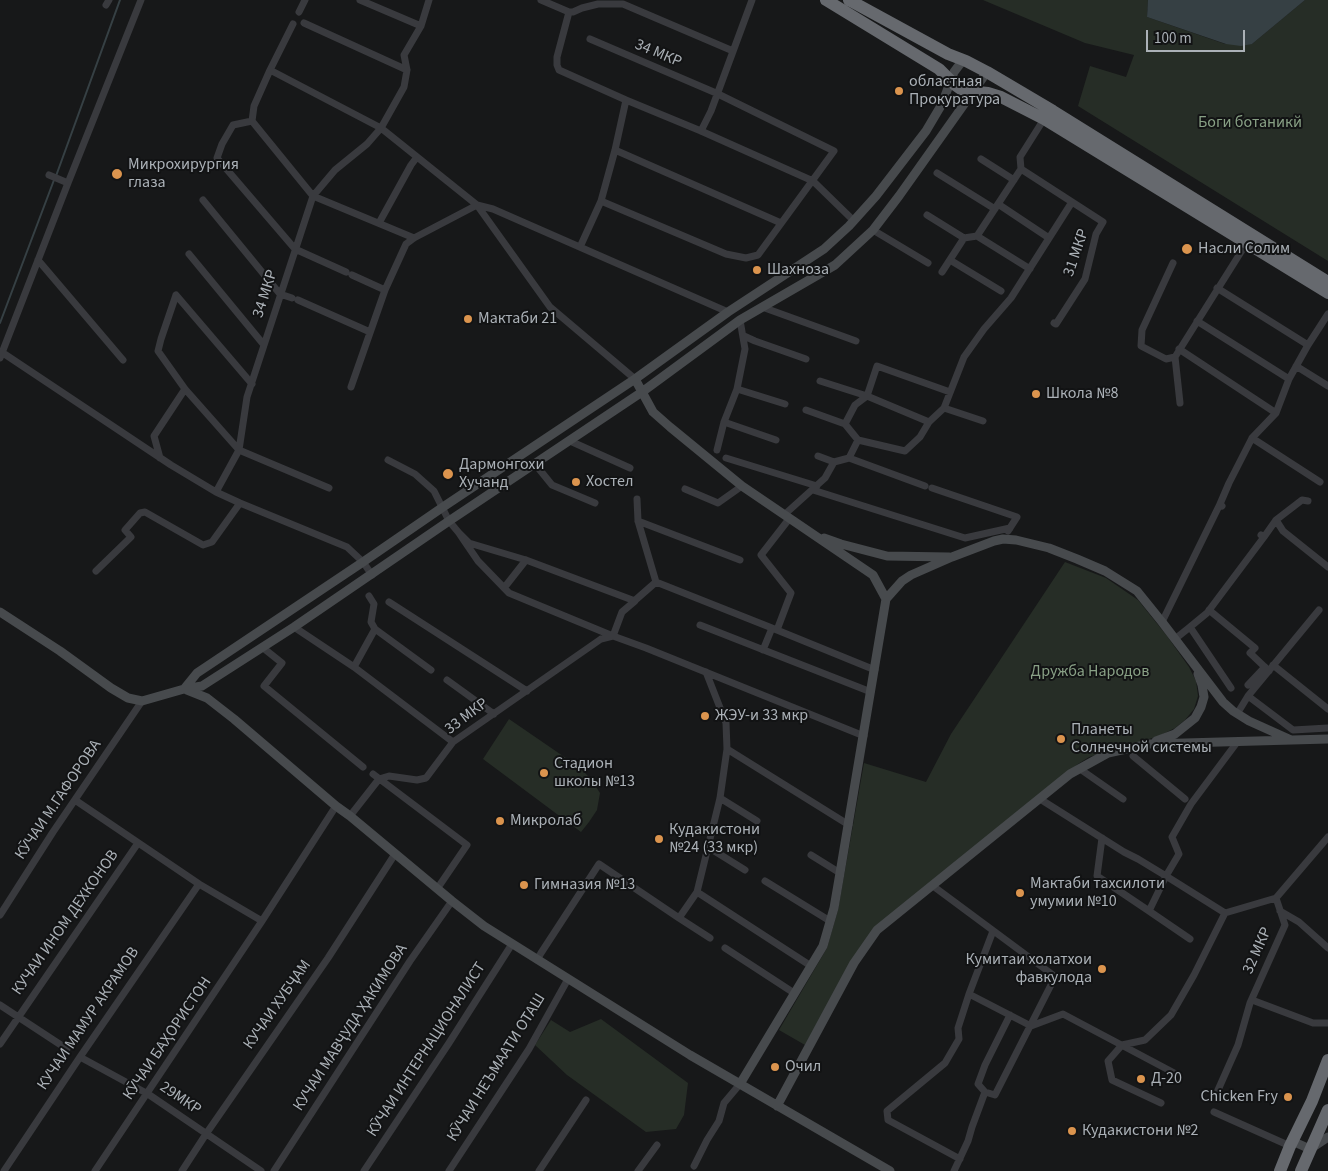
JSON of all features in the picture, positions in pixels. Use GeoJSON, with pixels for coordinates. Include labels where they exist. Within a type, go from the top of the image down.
{"type":"FeatureCollection","features":[{"type":"Feature","properties":{"kind":"highway"},"geometry":{"type":"LineString","coordinates":[[826,0],[939,69],[961,89],[1001,97],[1044,119],[1328,293]]}},
{"type":"Feature","properties":{"kind":"highway"},"geometry":{"type":"LineString","coordinates":[[849,0],[948,54],[987,72],[1328,282]]}},
{"type":"Feature","properties":{"kind":"highway"},"geometry":{"type":"LineString","coordinates":[[1280,1171],[1288,1143],[1324,1081],[1328,1060]]}},
{"type":"Feature","properties":{"kind":"highway"},"geometry":{"type":"LineString","coordinates":[[1300,1171],[1328,1110]]}},
{"type":"Feature","properties":{"kind":"main road"},"geometry":{"type":"LineString","coordinates":[[184,689],[198,673],[227,653],[635,379],[728,312],[824,249],[854,221],[876,196],[926,131],[942,104],[956,69],[964,60]]}},
{"type":"Feature","properties":{"kind":"main road"},"geometry":{"type":"LineString","coordinates":[[0,612],[128,698],[142,701],[202,686],[294,627],[570,441],[642,392],[740,320],[835,265],[873,230],[987,72]]}},
{"type":"Feature","properties":{"kind":"main road"},"geometry":{"type":"LineString","coordinates":[[635,379],[653,412],[670,427],[742,486],[873,575],[886,599]]}},
{"type":"Feature","properties":{"kind":"main road"},"geometry":{"type":"LineString","coordinates":[[787,517],[824,538],[888,556],[952,557]]}},
{"type":"Feature","properties":{"kind":"main road"},"geometry":{"type":"LineString","coordinates":[[740,1084],[823,946],[830,921],[849,825],[886,599],[898,585],[911,575],[952,557],[1003,539],[1016,540],[1049,548],[1105,571],[1137,591],[1223,702],[1249,721],[1289,739]]}},
{"type":"Feature","properties":{"kind":"main road"},"geometry":{"type":"LineString","coordinates":[[227,653],[235,665]]}},
{"type":"Feature","properties":{"kind":"main road"},"geometry":{"type":"LineString","coordinates":[[777,1106],[854,963],[878,930],[1070,774],[1108,753],[1149,744],[1175,734],[1195,718],[1204,697],[1202,685],[1194,664]]}},
{"type":"Feature","properties":{"kind":"main road"},"geometry":{"type":"LineString","coordinates":[[207,698],[207,686],[211,680]]}},
{"type":"Feature","properties":{"kind":"main road"},"geometry":{"type":"LineString","coordinates":[[184,689],[207,698],[234,719],[336,806],[484,926],[690,1055],[890,1171]]}},
{"type":"Feature","properties":{"kind":"main road"},"geometry":{"type":"LineString","coordinates":[[1149,744],[1328,739]]}},
{"type":"Feature","properties":{"kind":"main road"},"geometry":{"type":"LineString","coordinates":[[1288,1143],[1310,1149],[1328,1137]]}},
{"type":"Feature","properties":{"kind":"street"},"geometry":{"type":"LineString","coordinates":[[141,0],[1,356],[216,492],[347,547],[363,562],[372,575]]}},
{"type":"Feature","properties":{"kind":"street"},"geometry":{"type":"LineString","coordinates":[[299,12],[305,0]]}},
{"type":"Feature","properties":{"kind":"street"},"geometry":{"type":"LineString","coordinates":[[360,0],[421,26]]}},
{"type":"Feature","properties":{"kind":"street"},"geometry":{"type":"LineString","coordinates":[[313,196],[335,170],[366,144],[381,128],[404,87],[407,70],[404,55],[421,26],[429,0]]}},
{"type":"Feature","properties":{"kind":"street"},"geometry":{"type":"LineString","coordinates":[[541,0],[569,12],[598,4],[623,4],[733,51]]}},
{"type":"Feature","properties":{"kind":"street"},"geometry":{"type":"LineString","coordinates":[[701,131],[752,0]]}},
{"type":"Feature","properties":{"kind":"street"},"geometry":{"type":"LineString","coordinates":[[569,12],[557,57],[557,65],[560,70],[813,181],[854,221]]}},
{"type":"Feature","properties":{"kind":"street"},"geometry":{"type":"LineString","coordinates":[[304,22],[407,70]]}},
{"type":"Feature","properties":{"kind":"street"},"geometry":{"type":"LineString","coordinates":[[293,24],[254,106],[252,121],[313,196],[414,238]]}},
{"type":"Feature","properties":{"kind":"street","name":"34 МКР"},"geometry":{"type":"LineString","coordinates":[[590,40],[716,94],[834,151],[813,181]]}},
{"type":"Feature","properties":{"kind":"street"},"geometry":{"type":"LineString","coordinates":[[270,70],[381,128],[476,206],[550,307],[635,379]]}},
{"type":"Feature","properties":{"kind":"street"},"geometry":{"type":"LineString","coordinates":[[580,247],[601,201],[626,100]]}},
{"type":"Feature","properties":{"kind":"street"},"geometry":{"type":"LineString","coordinates":[[977,236],[1021,169],[1020,157],[1044,119]]}},
{"type":"Feature","properties":{"kind":"street"},"geometry":{"type":"LineString","coordinates":[[252,121],[233,125],[222,144],[217,158],[295,249],[385,290]]}},
{"type":"Feature","properties":{"kind":"street"},"geometry":{"type":"LineString","coordinates":[[615,150],[780,223]]}},
{"type":"Feature","properties":{"kind":"street"},"geometry":{"type":"LineString","coordinates":[[379,223],[417,157]]}},
{"type":"Feature","properties":{"kind":"street"},"geometry":{"type":"LineString","coordinates":[[981,159],[1014,180]]}},
{"type":"Feature","properties":{"kind":"street","name":"31 МКР"},"geometry":{"type":"LineString","coordinates":[[1021,169],[1103,222],[1096,234],[1085,279],[1055,324]]}},
{"type":"Feature","properties":{"kind":"street"},"geometry":{"type":"LineString","coordinates":[[937,174],[1050,238]]}},
{"type":"Feature","properties":{"kind":"street"},"geometry":{"type":"LineString","coordinates":[[49,175],[68,183]]}},
{"type":"Feature","properties":{"kind":"street"},"geometry":{"type":"LineString","coordinates":[[601,201],[726,254],[746,258],[758,255],[813,181]]}},
{"type":"Feature","properties":{"kind":"street","name":"34 МКР"},"geometry":{"type":"LineString","coordinates":[[216,492],[239,450],[247,397],[313,196]]}},
{"type":"Feature","properties":{"kind":"street"},"geometry":{"type":"LineString","coordinates":[[203,200],[280,294],[370,332]]}},
{"type":"Feature","properties":{"kind":"street"},"geometry":{"type":"LineString","coordinates":[[806,410],[845,424],[858,440],[905,451],[920,437],[929,422],[944,408],[964,357],[984,329],[1012,298],[1072,202]]}},
{"type":"Feature","properties":{"kind":"street"},"geometry":{"type":"LineString","coordinates":[[351,387],[385,290],[406,244],[476,206],[493,209],[728,312]]}},
{"type":"Feature","properties":{"kind":"street"},"geometry":{"type":"LineString","coordinates":[[927,215],[964,238],[977,236],[1030,269]]}},
{"type":"Feature","properties":{"kind":"street"},"geometry":{"type":"LineString","coordinates":[[873,230],[928,263]]}},
{"type":"Feature","properties":{"kind":"street"},"geometry":{"type":"LineString","coordinates":[[942,272],[964,238]]}},
{"type":"Feature","properties":{"kind":"street"},"geometry":{"type":"LineString","coordinates":[[1173,262],[1142,330],[1141,346],[1166,359],[1174,356],[1179,350],[1246,244]]}},
{"type":"Feature","properties":{"kind":"street"},"geometry":{"type":"LineString","coordinates":[[189,254],[264,345]]}},
{"type":"Feature","properties":{"kind":"street"},"geometry":{"type":"LineString","coordinates":[[38,260],[123,360]]}},
{"type":"Feature","properties":{"kind":"street"},"geometry":{"type":"LineString","coordinates":[[950,260],[1001,291]]}},
{"type":"Feature","properties":{"kind":"street"},"geometry":{"type":"LineString","coordinates":[[1217,288],[1308,345]]}},
{"type":"Feature","properties":{"kind":"street"},"geometry":{"type":"LineString","coordinates":[[252,384],[176,295],[158,350],[185,389],[239,450],[329,488]]}},
{"type":"Feature","properties":{"kind":"street"},"geometry":{"type":"LineString","coordinates":[[762,307],[856,341]]}},
{"type":"Feature","properties":{"kind":"street"},"geometry":{"type":"LineString","coordinates":[[1162,622],[1221,505],[1252,438],[1276,413],[1289,379],[1328,314]]}},
{"type":"Feature","properties":{"kind":"street"},"geometry":{"type":"LineString","coordinates":[[717,450],[724,422],[737,389],[745,349],[740,320]]}},
{"type":"Feature","properties":{"kind":"street"},"geometry":{"type":"LineString","coordinates":[[1196,321],[1289,379]]}},
{"type":"Feature","properties":{"kind":"street"},"geometry":{"type":"LineString","coordinates":[[744,336],[806,359]]}},
{"type":"Feature","properties":{"kind":"street"},"geometry":{"type":"LineString","coordinates":[[1179,350],[1276,413]]}},
{"type":"Feature","properties":{"kind":"street"},"geometry":{"type":"LineString","coordinates":[[1174,356],[1180,403]]}},
{"type":"Feature","properties":{"kind":"street"},"geometry":{"type":"LineString","coordinates":[[845,424],[855,405],[868,396],[877,366],[950,392]]}},
{"type":"Feature","properties":{"kind":"street"},"geometry":{"type":"LineString","coordinates":[[1296,366],[1328,386]]}},
{"type":"Feature","properties":{"kind":"street"},"geometry":{"type":"LineString","coordinates":[[820,381],[868,396],[929,422]]}},
{"type":"Feature","properties":{"kind":"street"},"geometry":{"type":"LineString","coordinates":[[160,458],[154,436],[185,389]]}},
{"type":"Feature","properties":{"kind":"street"},"geometry":{"type":"LineString","coordinates":[[737,389],[785,404]]}},
{"type":"Feature","properties":{"kind":"street"},"geometry":{"type":"LineString","coordinates":[[944,408],[983,421]]}},
{"type":"Feature","properties":{"kind":"street"},"geometry":{"type":"LineString","coordinates":[[724,422],[776,440]]}},
{"type":"Feature","properties":{"kind":"street"},"geometry":{"type":"LineString","coordinates":[[1252,438],[1320,482]]}},
{"type":"Feature","properties":{"kind":"street"},"geometry":{"type":"LineString","coordinates":[[849,458],[858,440]]}},
{"type":"Feature","properties":{"kind":"street"},"geometry":{"type":"LineString","coordinates":[[570,441],[630,468]]}},
{"type":"Feature","properties":{"kind":"street"},"geometry":{"type":"LineString","coordinates":[[818,456],[834,462],[849,458],[1017,517],[1003,539]]}},
{"type":"Feature","properties":{"kind":"street"},"geometry":{"type":"LineString","coordinates":[[726,458],[965,538],[1010,528]]}},
{"type":"Feature","properties":{"kind":"street"},"geometry":{"type":"LineString","coordinates":[[388,460],[415,474],[434,491],[449,521],[478,561],[509,593],[864,736]]}},
{"type":"Feature","properties":{"kind":"street"},"geometry":{"type":"LineString","coordinates":[[763,650],[775,629],[791,593],[761,555],[787,517],[825,478],[834,462]]}},
{"type":"Feature","properties":{"kind":"street"},"geometry":{"type":"LineString","coordinates":[[535,464],[552,485],[595,503]]}},
{"type":"Feature","properties":{"kind":"street"},"geometry":{"type":"LineString","coordinates":[[685,490],[718,502],[742,486]]}},
{"type":"Feature","properties":{"kind":"street"},"geometry":{"type":"LineString","coordinates":[[638,498],[638,521],[656,582]]}},
{"type":"Feature","properties":{"kind":"street"},"geometry":{"type":"LineString","coordinates":[[1175,639],[1210,610],[1262,536],[1276,520],[1302,500],[1308,501]]}},
{"type":"Feature","properties":{"kind":"street"},"geometry":{"type":"LineString","coordinates":[[96,571],[131,537],[125,530],[140,513],[146,512],[203,545],[212,542],[240,503]]}},
{"type":"Feature","properties":{"kind":"street"},"geometry":{"type":"LineString","coordinates":[[1276,520],[1283,531],[1328,567]]}},
{"type":"Feature","properties":{"kind":"street"},"geometry":{"type":"LineString","coordinates":[[638,521],[740,560]]}},
{"type":"Feature","properties":{"kind":"street"},"geometry":{"type":"LineString","coordinates":[[459,533],[470,543],[526,560],[635,601]]}},
{"type":"Feature","properties":{"kind":"street"},"geometry":{"type":"LineString","coordinates":[[504,588],[526,560]]}},
{"type":"Feature","properties":{"kind":"street"},"geometry":{"type":"LineString","coordinates":[[656,582],[875,670]]}},
{"type":"Feature","properties":{"kind":"street"},"geometry":{"type":"LineString","coordinates":[[613,636],[622,612],[656,582]]}},
{"type":"Feature","properties":{"kind":"street"},"geometry":{"type":"LineString","coordinates":[[370,596],[374,604],[371,622],[375,629],[431,670]]}},
{"type":"Feature","properties":{"kind":"street"},"geometry":{"type":"LineString","coordinates":[[389,602],[527,691]]}},
{"type":"Feature","properties":{"kind":"street"},"geometry":{"type":"LineString","coordinates":[[1210,610],[1255,648],[1250,653],[1328,708]]}},
{"type":"Feature","properties":{"kind":"street"},"geometry":{"type":"LineString","coordinates":[[1237,714],[1269,668],[1319,610]]}},
{"type":"Feature","properties":{"kind":"street"},"geometry":{"type":"LineString","coordinates":[[700,625],[871,692]]}},
{"type":"Feature","properties":{"kind":"street"},"geometry":{"type":"LineString","coordinates":[[294,627],[354,667],[453,742]]}},
{"type":"Feature","properties":{"kind":"street"},"geometry":{"type":"LineString","coordinates":[[1190,627],[1232,688]]}},
{"type":"Feature","properties":{"kind":"street"},"geometry":{"type":"LineString","coordinates":[[354,667],[375,629]]}},
{"type":"Feature","properties":{"kind":"street","name":"33 МКР"},"geometry":{"type":"LineString","coordinates":[[376,777],[389,776],[417,780],[426,778],[453,742],[601,639],[613,636]]}},
{"type":"Feature","properties":{"kind":"street"},"geometry":{"type":"LineString","coordinates":[[262,647],[282,664],[264,686],[363,767]]}},
{"type":"Feature","properties":{"kind":"street"},"geometry":{"type":"LineString","coordinates":[[1248,685],[1269,668]]}},
{"type":"Feature","properties":{"kind":"street"},"geometry":{"type":"LineString","coordinates":[[679,918],[697,892],[720,798],[727,749],[726,723],[706,672]]}},
{"type":"Feature","properties":{"kind":"street"},"geometry":{"type":"LineString","coordinates":[[447,680],[494,714]]}},
{"type":"Feature","properties":{"kind":"street"},"geometry":{"type":"LineString","coordinates":[[1248,696],[1293,730],[1328,728]]}},
{"type":"Feature","properties":{"kind":"street","name":"КӮЧАИ М.ГАФОРОВА"},"geometry":{"type":"LineString","coordinates":[[0,916],[142,701]]}},
{"type":"Feature","properties":{"kind":"street"},"geometry":{"type":"LineString","coordinates":[[1149,911],[1179,854],[1172,837],[1192,804],[1238,741]]}},
{"type":"Feature","properties":{"kind":"street"},"geometry":{"type":"LineString","coordinates":[[727,749],[849,825]]}},
{"type":"Feature","properties":{"kind":"street"},"geometry":{"type":"LineString","coordinates":[[1133,756],[1185,799]]}},
{"type":"Feature","properties":{"kind":"street"},"geometry":{"type":"LineString","coordinates":[[1080,769],[1124,799]]}},
{"type":"Feature","properties":{"kind":"street"},"geometry":{"type":"LineString","coordinates":[[350,816],[376,777],[467,845],[437,889]]}},
{"type":"Feature","properties":{"kind":"street"},"geometry":{"type":"LineString","coordinates":[[720,798],[758,821]]}},
{"type":"Feature","properties":{"kind":"street"},"geometry":{"type":"LineString","coordinates":[[1040,799],[1225,913]]}},
{"type":"Feature","properties":{"kind":"street"},"geometry":{"type":"LineString","coordinates":[[75,800],[199,884],[262,922]]}},
{"type":"Feature","properties":{"kind":"street","name":"КӮЧАИ БАҲОРИСТОН"},"geometry":{"type":"LineString","coordinates":[[95,1171],[262,922],[336,806]]}},
{"type":"Feature","properties":{"kind":"street"},"geometry":{"type":"LineString","coordinates":[[1162,1103],[1112,1080],[1108,1061],[1122,1045],[1145,1040],[1171,1015],[1194,976],[1225,913],[1276,898],[1328,837]]}},
{"type":"Feature","properties":{"kind":"street"},"geometry":{"type":"LineString","coordinates":[[1102,838],[1098,876],[1190,939]]}},
{"type":"Feature","properties":{"kind":"street","name":"КУЧАИ ИНОМ ДЕХКОНОВ"},"geometry":{"type":"LineString","coordinates":[[0,1044],[138,843]]}},
{"type":"Feature","properties":{"kind":"street"},"geometry":{"type":"LineString","coordinates":[[708,847],[745,870]]}},
{"type":"Feature","properties":{"kind":"street","name":"КУЧАИ ХУБҶАМ"},"geometry":{"type":"LineString","coordinates":[[182,1171],[328,958],[395,854]]}},
{"type":"Feature","properties":{"kind":"street"},"geometry":{"type":"LineString","coordinates":[[811,855],[840,874]]}},
{"type":"Feature","properties":{"kind":"street"},"geometry":{"type":"LineString","coordinates":[[537,960],[599,864],[710,938]]}},
{"type":"Feature","properties":{"kind":"street"},"geometry":{"type":"LineString","coordinates":[[764,881],[830,921]]}},
{"type":"Feature","properties":{"kind":"street","name":"КУЧАИ МАМУР АКРАМОВ"},"geometry":{"type":"LineString","coordinates":[[4,1171],[199,884]]}},
{"type":"Feature","properties":{"kind":"street"},"geometry":{"type":"LineString","coordinates":[[932,886],[1053,975],[1054,979],[995,1095],[985,1092],[978,1084],[1010,1015]]}},
{"type":"Feature","properties":{"kind":"street"},"geometry":{"type":"LineString","coordinates":[[697,892],[811,966]]}},
{"type":"Feature","properties":{"kind":"street","name":"32 МКР"},"geometry":{"type":"LineString","coordinates":[[1218,1090],[1238,1045],[1252,1000],[1285,925],[1276,898]]}},
{"type":"Feature","properties":{"kind":"street","name":"КУЧАИ МАВҶУДА ҲАКИМОВА"},"geometry":{"type":"LineString","coordinates":[[274,1171],[410,961],[452,901]]}},
{"type":"Feature","properties":{"kind":"street"},"geometry":{"type":"LineString","coordinates":[[1280,910],[1300,922],[1328,948]]}},
{"type":"Feature","properties":{"kind":"street"},"geometry":{"type":"LineString","coordinates":[[960,1160],[888,1120],[887,1111],[945,1062],[959,1039],[958,1028],[993,931]]}},
{"type":"Feature","properties":{"kind":"street","name":"КӮЧАИ ИНТЕРНАЦИОНАЛИСТ"},"geometry":{"type":"LineString","coordinates":[[364,1171],[512,944]]}},
{"type":"Feature","properties":{"kind":"street"},"geometry":{"type":"LineString","coordinates":[[725,948],[794,993]]}},
{"type":"Feature","properties":{"kind":"street","name":"КӮЧАИ НЕЪМААТИ ОТАШ"},"geometry":{"type":"LineString","coordinates":[[449,1171],[529,1049],[568,979]]}},
{"type":"Feature","properties":{"kind":"street"},"geometry":{"type":"LineString","coordinates":[[969,994],[1031,1026],[1063,1014],[1178,1075]]}},
{"type":"Feature","properties":{"kind":"street"},"geometry":{"type":"LineString","coordinates":[[1252,1000],[1313,1023],[1328,1023]]}},
{"type":"Feature","properties":{"kind":"street"},"geometry":{"type":"LineString","coordinates":[[0,1005],[67,1049]]}},
{"type":"Feature","properties":{"kind":"street","name":"29МКР"},"geometry":{"type":"LineString","coordinates":[[80,1057],[148,1094],[261,1171]]}},
{"type":"Feature","properties":{"kind":"street"},"geometry":{"type":"LineString","coordinates":[[694,1166],[719,1121],[724,1102],[740,1084]]}},
{"type":"Feature","properties":{"kind":"street"},"geometry":{"type":"LineString","coordinates":[[954,1171],[968,1141],[985,1092]]}},
{"type":"Feature","properties":{"kind":"street"},"geometry":{"type":"LineString","coordinates":[[539,1171],[586,1100]]}},
{"type":"Feature","properties":{"kind":"street"},"geometry":{"type":"LineString","coordinates":[[1214,1112],[1288,1143]]}},
{"type":"Feature","properties":{"kind":"street"},"geometry":{"type":"LineString","coordinates":[[638,1171],[658,1145]]}},
{"type":"Feature","properties":{"kind":"green space","name":"Боги ботаникй"},"geometry":{"type":"Polygon","coordinates":[[[983,0],[1148,0],[1147,17],[1225,44],[1252,44],[1305,0],[1328,0],[1328,261],[1078,106],[1090,66],[1126,77],[1134,55],[1085,43],[983,0]]]}},
{"type":"Feature","properties":{"kind":"green space","name":"Дружба Народов"},"geometry":{"type":"Polygon","coordinates":[[[1065,562],[1106,578],[1138,600],[1189,667],[1196,681],[1198,696],[1194,709],[1175,728],[1159,736],[1089,757],[1078,764],[875,928],[851,965],[805,1045],[779,1030],[827,948],[838,910],[864,763],[926,782],[951,734],[1065,562]]]}},
{"type":"Feature","properties":{"kind":"green space","name":"Стадион школы №13"},"geometry":{"type":"Polygon","coordinates":[[[509,719],[579,767],[591,779],[600,793],[597,810],[581,832],[483,759],[509,719]]]}},
{"type":"Feature","properties":{"kind":"green space"},"geometry":{"type":"Polygon","coordinates":[[[601,1019],[688,1083],[684,1115],[676,1129],[646,1132],[567,1075],[535,1045],[551,1020],[570,1032],[601,1019]]]}},
{"type":"Feature","properties":{"kind":"shaded area"},"geometry":{"type":"Polygon","coordinates":[[[1148,0],[1305,0],[1252,44],[1241,46],[1226,44],[1147,17],[1148,0]]]}},
{"type":"Feature","properties":{"kind":"waterway"},"geometry":{"type":"LineString","coordinates":[[56,176],[120,0]]}},
{"type":"Feature","properties":{"kind":"waterway"},"geometry":{"type":"LineString","coordinates":[[0,323],[54,180]]}},
{"type":"Feature","properties":{"kind":"place","name":"областная Прокуратура"},"geometry":{"type":"Point","coordinates":[899,91]}},
{"type":"Feature","properties":{"kind":"place","name":"Микрохирургия глаза"},"geometry":{"type":"Point","coordinates":[117,174]}},
{"type":"Feature","properties":{"kind":"place","name":"Насли Солим"},"geometry":{"type":"Point","coordinates":[1187,249]}},
{"type":"Feature","properties":{"kind":"place","name":"Шахноза"},"geometry":{"type":"Point","coordinates":[757,270]}},
{"type":"Feature","properties":{"kind":"place","name":"Мактаби 21"},"geometry":{"type":"Point","coordinates":[468,319]}},
{"type":"Feature","properties":{"kind":"place","name":"Школа №8"},"geometry":{"type":"Point","coordinates":[1036,394]}},
{"type":"Feature","properties":{"kind":"place","name":"Дармонгохи Хучанд"},"geometry":{"type":"Point","coordinates":[448,474]}},
{"type":"Feature","properties":{"kind":"place","name":"Хостел"},"geometry":{"type":"Point","coordinates":[576,482]}},
{"type":"Feature","properties":{"kind":"place","name":"ЖЭУ-и 33 мкр"},"geometry":{"type":"Point","coordinates":[705,716]}},
{"type":"Feature","properties":{"kind":"place","name":"Планеты Солнечной системы"},"geometry":{"type":"Point","coordinates":[1061,739]}},
{"type":"Feature","properties":{"kind":"place","name":"Стадион школы №13"},"geometry":{"type":"Point","coordinates":[544,773]}},
{"type":"Feature","properties":{"kind":"place","name":"Микролаб"},"geometry":{"type":"Point","coordinates":[500,821]}},
{"type":"Feature","properties":{"kind":"place","name":"Кудакистони №24 (33 мкр)"},"geometry":{"type":"Point","coordinates":[659,839]}},
{"type":"Feature","properties":{"kind":"place","name":"Гимназия №13"},"geometry":{"type":"Point","coordinates":[524,885]}},
{"type":"Feature","properties":{"kind":"place","name":"Мактаби тахсилоти умумии №10"},"geometry":{"type":"Point","coordinates":[1020,893]}},
{"type":"Feature","properties":{"kind":"place","name":"Кумитаи холатхои фавкулода"},"geometry":{"type":"Point","coordinates":[1102,969]}},
{"type":"Feature","properties":{"kind":"place","name":"Очил"},"geometry":{"type":"Point","coordinates":[775,1067]}},
{"type":"Feature","properties":{"kind":"place","name":"Д-20"},"geometry":{"type":"Point","coordinates":[1141,1079]}},
{"type":"Feature","properties":{"kind":"place","name":"Chicken Fry"},"geometry":{"type":"Point","coordinates":[1288,1097]}},
{"type":"Feature","properties":{"kind":"place","name":"Кудакистони №2"},"geometry":{"type":"Point","coordinates":[1072,1131]}}]}
